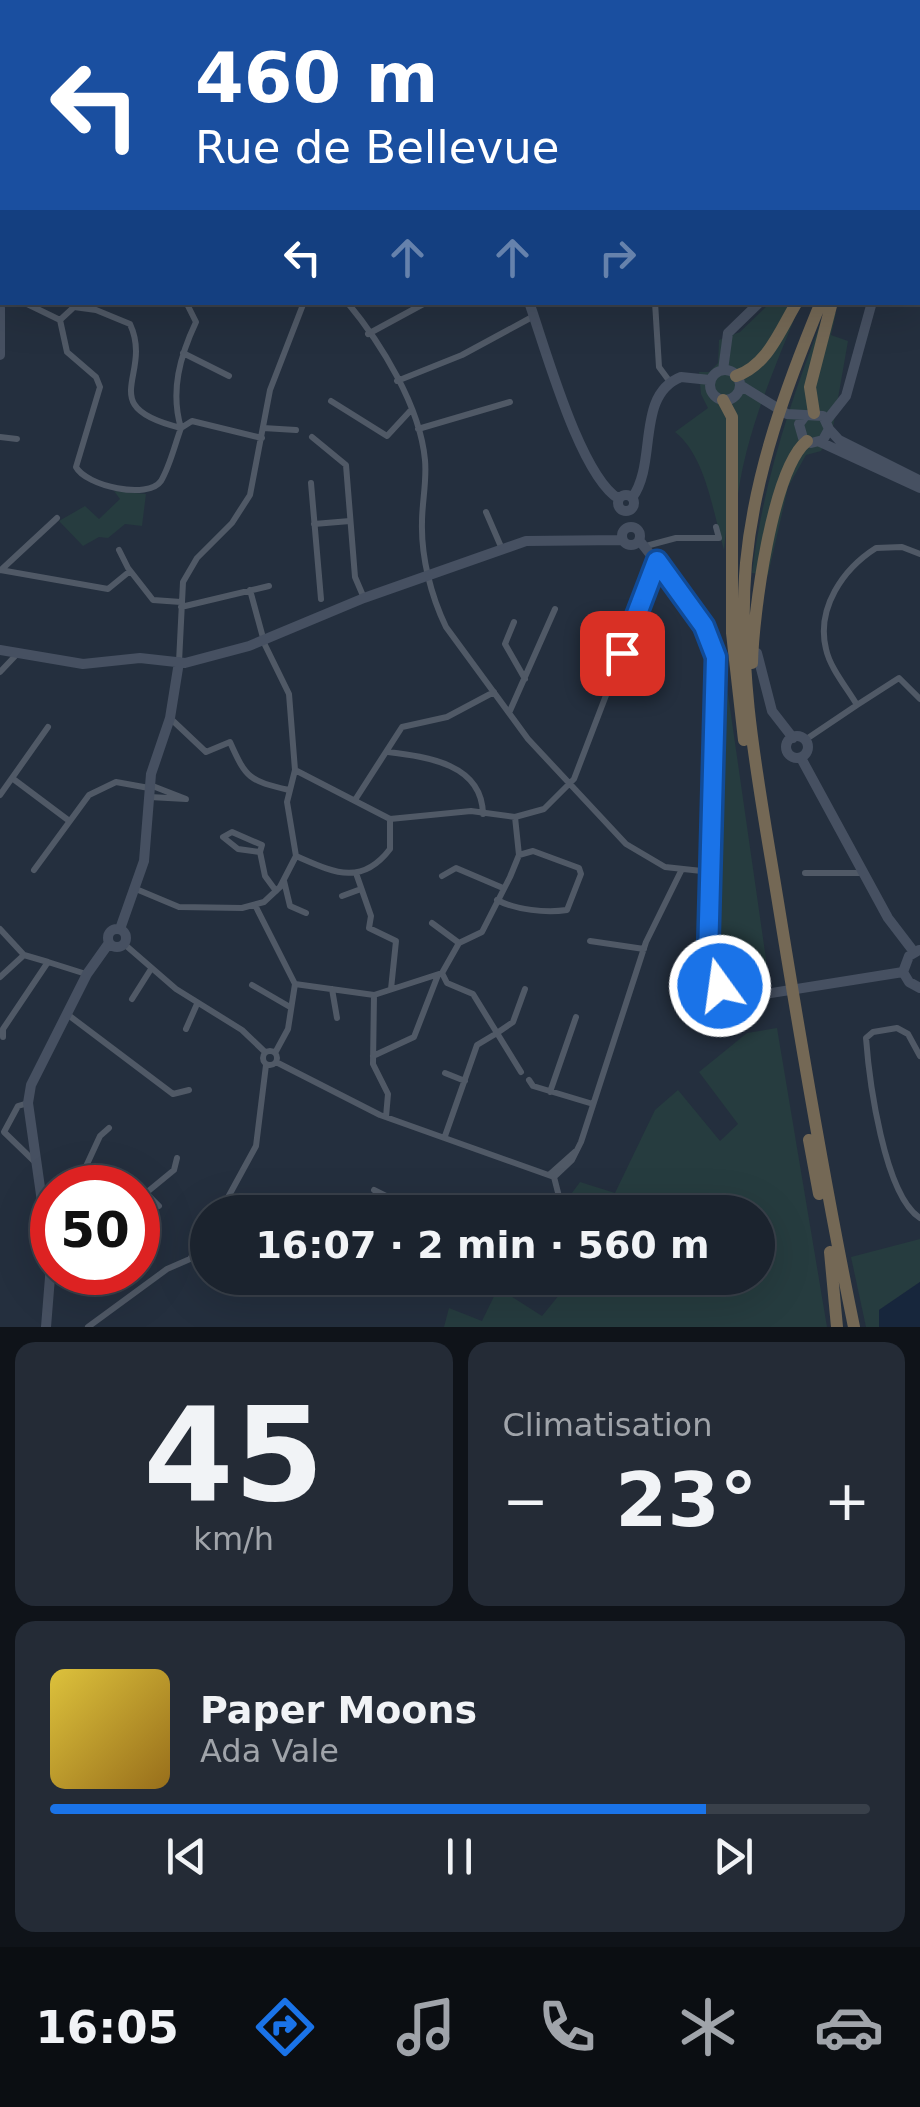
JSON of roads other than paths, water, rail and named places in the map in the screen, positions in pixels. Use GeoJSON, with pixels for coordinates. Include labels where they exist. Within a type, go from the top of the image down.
{"type":"FeatureCollection","features":[{"type":"Feature","properties":{"kind":"highway"},"geometry":{"type":"LineString","coordinates":[[733,377],[751,371],[763,358],[794,305]]}},
{"type":"Feature","properties":{"kind":"highway"},"geometry":{"type":"LineString","coordinates":[[736,695],[740,546],[768,431],[817,305]]}},
{"type":"Feature","properties":{"kind":"highway"},"geometry":{"type":"LineString","coordinates":[[818,420],[810,387],[831,305]]}},
{"type":"Feature","properties":{"kind":"highway"},"geometry":{"type":"LineString","coordinates":[[728,399],[732,418],[730,574],[736,695],[845,1327]]}},
{"type":"Feature","properties":{"kind":"highway"},"geometry":{"type":"LineString","coordinates":[[768,431],[744,588],[744,667],[755,760],[821,1162],[854,1327]]}},
{"type":"Feature","properties":{"kind":"highway"},"geometry":{"type":"LineString","coordinates":[[755,760],[752,646],[760,591],[790,461],[809,437]]}},
{"type":"Feature","properties":{"kind":"highway"},"geometry":{"type":"LineString","coordinates":[[830,1252],[837,1327]]}},
{"type":"Feature","properties":{"kind":"street"},"geometry":{"type":"LineString","coordinates":[[0,351],[1,305]]}},
{"type":"Feature","properties":{"kind":"street"},"geometry":{"type":"LineString","coordinates":[[30,305],[60,320]]}},
{"type":"Feature","properties":{"kind":"street"},"geometry":{"type":"LineString","coordinates":[[182,428],[175,408],[182,353],[196,322],[188,305]]}},
{"type":"Feature","properties":{"kind":"street"},"geometry":{"type":"LineString","coordinates":[[120,930],[144,861],[149,790],[170,718],[188,570],[242,510],[257,472],[270,390],[303,305]]}},
{"type":"Feature","properties":{"kind":"street"},"geometry":{"type":"LineString","coordinates":[[348,305],[397,381],[418,429],[426,462],[422,535],[430,581],[446,627],[509,713],[569,784],[637,853],[680,870],[712,872]]}},
{"type":"Feature","properties":{"kind":"street"},"geometry":{"type":"LineString","coordinates":[[368,334],[421,305]]}},
{"type":"Feature","properties":{"kind":"street"},"geometry":{"type":"LineString","coordinates":[[531,305],[569,416],[606,489],[629,507]]}},
{"type":"Feature","properties":{"kind":"street"},"geometry":{"type":"LineString","coordinates":[[656,305],[659,366],[670,382]]}},
{"type":"Feature","properties":{"kind":"street"},"geometry":{"type":"LineString","coordinates":[[728,399],[733,377],[728,332],[757,305]]}},
{"type":"Feature","properties":{"kind":"street"},"geometry":{"type":"LineString","coordinates":[[809,437],[818,420],[846,396],[871,305]]}},
{"type":"Feature","properties":{"kind":"street"},"geometry":{"type":"LineString","coordinates":[[60,320],[74,307],[96,310],[130,324],[134,334],[129,396],[136,410],[153,421],[182,428]]}},
{"type":"Feature","properties":{"kind":"street"},"geometry":{"type":"LineString","coordinates":[[397,381],[462,355],[534,316]]}},
{"type":"Feature","properties":{"kind":"street"},"geometry":{"type":"LineString","coordinates":[[60,320],[67,352],[96,377],[100,387],[76,467],[89,483],[148,491],[160,484],[182,428],[192,421],[262,438]]}},
{"type":"Feature","properties":{"kind":"street"},"geometry":{"type":"LineString","coordinates":[[182,353],[229,376]]}},
{"type":"Feature","properties":{"kind":"street"},"geometry":{"type":"LineString","coordinates":[[716,527],[719,538],[632,544],[627,532],[629,507],[644,469],[655,403],[670,382],[690,376],[710,380],[733,377],[787,414],[818,420],[839,440],[920,480]]}},
{"type":"Feature","properties":{"kind":"street"},"geometry":{"type":"LineString","coordinates":[[710,380],[712,393],[758,406],[809,437],[920,488]]}},
{"type":"Feature","properties":{"kind":"street"},"geometry":{"type":"LineString","coordinates":[[331,401],[386,436],[411,410]]}},
{"type":"Feature","properties":{"kind":"street"},"geometry":{"type":"LineString","coordinates":[[418,429],[510,402]]}},
{"type":"Feature","properties":{"kind":"street"},"geometry":{"type":"LineString","coordinates":[[809,437],[818,420]]}},
{"type":"Feature","properties":{"kind":"street"},"geometry":{"type":"LineString","coordinates":[[263,428],[296,430]]}},
{"type":"Feature","properties":{"kind":"street"},"geometry":{"type":"LineString","coordinates":[[0,437],[17,439]]}},
{"type":"Feature","properties":{"kind":"street"},"geometry":{"type":"LineString","coordinates":[[312,437],[346,465],[355,577],[364,598]]}},
{"type":"Feature","properties":{"kind":"street"},"geometry":{"type":"LineString","coordinates":[[311,483],[321,598]]}},
{"type":"Feature","properties":{"kind":"street"},"geometry":{"type":"LineString","coordinates":[[486,512],[502,549]]}},
{"type":"Feature","properties":{"kind":"street"},"geometry":{"type":"LineString","coordinates":[[1,570],[57,518]]}},
{"type":"Feature","properties":{"kind":"street"},"geometry":{"type":"LineString","coordinates":[[314,524],[350,520]]}},
{"type":"Feature","properties":{"kind":"street"},"geometry":{"type":"LineString","coordinates":[[0,650],[83,664],[140,658],[179,662],[264,640],[364,598],[430,581],[502,549],[535,540],[627,532]]}},
{"type":"Feature","properties":{"kind":"street"},"geometry":{"type":"LineString","coordinates":[[642,543],[704,626],[716,657],[708,958],[712,977],[729,992],[753,996],[903,972],[917,951],[862,873],[800,758],[788,753],[799,739],[899,678],[920,699]]}},
{"type":"Feature","properties":{"kind":"street"},"geometry":{"type":"LineString","coordinates":[[857,705],[826,649],[824,618],[835,589],[876,548],[902,547],[920,554]]}},
{"type":"Feature","properties":{"kind":"street"},"geometry":{"type":"LineString","coordinates":[[119,550],[130,571],[154,600],[181,605],[268,586]]}},
{"type":"Feature","properties":{"kind":"street"},"geometry":{"type":"LineString","coordinates":[[295,770],[390,819],[444,812],[515,817],[544,809],[569,784],[584,758],[657,561]]}},
{"type":"Feature","properties":{"kind":"street"},"geometry":{"type":"LineString","coordinates":[[1,570],[108,589],[130,571]]}},
{"type":"Feature","properties":{"kind":"street"},"geometry":{"type":"LineString","coordinates":[[136,888],[179,908],[255,904],[276,891],[296,856],[288,821],[289,790],[295,770],[289,694],[264,640],[250,590]]}},
{"type":"Feature","properties":{"kind":"street"},"geometry":{"type":"LineString","coordinates":[[760,591],[757,657],[767,698],[808,750],[800,758]]}},
{"type":"Feature","properties":{"kind":"street"},"geometry":{"type":"LineString","coordinates":[[509,713],[555,609]]}},
{"type":"Feature","properties":{"kind":"street"},"geometry":{"type":"LineString","coordinates":[[514,622],[505,644],[526,679]]}},
{"type":"Feature","properties":{"kind":"street"},"geometry":{"type":"LineString","coordinates":[[0,672],[18,653]]}},
{"type":"Feature","properties":{"kind":"street"},"geometry":{"type":"LineString","coordinates":[[356,800],[402,728],[447,717],[494,692]]}},
{"type":"Feature","properties":{"kind":"street"},"geometry":{"type":"LineString","coordinates":[[170,718],[206,752],[230,742],[242,772],[258,782],[289,790]]}},
{"type":"Feature","properties":{"kind":"street"},"geometry":{"type":"LineString","coordinates":[[0,795],[48,727]]}},
{"type":"Feature","properties":{"kind":"street"},"geometry":{"type":"LineString","coordinates":[[388,752],[416,753],[472,778],[481,788],[483,814]]}},
{"type":"Feature","properties":{"kind":"street"},"geometry":{"type":"LineString","coordinates":[[12,778],[68,820]]}},
{"type":"Feature","properties":{"kind":"street"},"geometry":{"type":"LineString","coordinates":[[34,870],[89,795],[116,782],[186,799],[149,790]]}},
{"type":"Feature","properties":{"kind":"street"},"geometry":{"type":"LineString","coordinates":[[373,1056],[414,1037],[440,974],[459,942],[482,932],[519,855],[515,817]]}},
{"type":"Feature","properties":{"kind":"street"},"geometry":{"type":"LineString","coordinates":[[296,856],[344,876],[357,876],[390,849],[390,819]]}},
{"type":"Feature","properties":{"kind":"street"},"geometry":{"type":"LineString","coordinates":[[215,844],[227,832],[262,845],[265,876],[276,891]]}},
{"type":"Feature","properties":{"kind":"street"},"geometry":{"type":"LineString","coordinates":[[224,838],[238,848],[260,852]]}},
{"type":"Feature","properties":{"kind":"street"},"geometry":{"type":"LineString","coordinates":[[496,900],[522,912],[544,906],[566,910],[581,874],[578,868],[533,851],[519,855]]}},
{"type":"Feature","properties":{"kind":"street"},"geometry":{"type":"LineString","coordinates":[[442,876],[456,868],[503,888]]}},
{"type":"Feature","properties":{"kind":"street"},"geometry":{"type":"LineString","coordinates":[[552,1176],[578,1149],[644,950],[680,870]]}},
{"type":"Feature","properties":{"kind":"street"},"geometry":{"type":"LineString","coordinates":[[805,873],[862,873]]}},
{"type":"Feature","properties":{"kind":"street"},"geometry":{"type":"LineString","coordinates":[[357,876],[371,916],[369,928],[396,941],[391,990]]}},
{"type":"Feature","properties":{"kind":"street"},"geometry":{"type":"LineString","coordinates":[[284,881],[290,906],[306,913]]}},
{"type":"Feature","properties":{"kind":"street"},"geometry":{"type":"LineString","coordinates":[[342,896],[361,888]]}},
{"type":"Feature","properties":{"kind":"street"},"geometry":{"type":"LineString","coordinates":[[255,904],[295,984],[288,1029],[276,1057],[266,1065]]}},
{"type":"Feature","properties":{"kind":"street"},"geometry":{"type":"LineString","coordinates":[[432,923],[459,942]]}},
{"type":"Feature","properties":{"kind":"street"},"geometry":{"type":"LineString","coordinates":[[0,929],[24,956],[87,974]]}},
{"type":"Feature","properties":{"kind":"street"},"geometry":{"type":"LineString","coordinates":[[36,1165],[28,1103],[30,1085],[87,974],[109,943],[110,932],[120,930]]}},
{"type":"Feature","properties":{"kind":"street"},"geometry":{"type":"LineString","coordinates":[[120,930],[125,935],[124,944]]}},
{"type":"Feature","properties":{"kind":"street"},"geometry":{"type":"LineString","coordinates":[[590,941],[644,950]]}},
{"type":"Feature","properties":{"kind":"street"},"geometry":{"type":"LineString","coordinates":[[109,943],[116,947],[124,944]]}},
{"type":"Feature","properties":{"kind":"street"},"geometry":{"type":"LineString","coordinates":[[124,944],[150,969],[197,1004],[242,1030],[265,1052],[386,1117],[552,1176]]}},
{"type":"Feature","properties":{"kind":"street"},"geometry":{"type":"LineString","coordinates":[[0,977],[24,956]]}},
{"type":"Feature","properties":{"kind":"street"},"geometry":{"type":"LineString","coordinates":[[3,1036],[2,1029],[48,962]]}},
{"type":"Feature","properties":{"kind":"street"},"geometry":{"type":"LineString","coordinates":[[132,998],[150,969]]}},
{"type":"Feature","properties":{"kind":"street"},"geometry":{"type":"LineString","coordinates":[[903,972],[908,982],[920,988]]}},
{"type":"Feature","properties":{"kind":"street"},"geometry":{"type":"LineString","coordinates":[[295,984],[374,995],[440,974]]}},
{"type":"Feature","properties":{"kind":"street"},"geometry":{"type":"LineString","coordinates":[[440,974],[447,983],[473,994],[522,1072]]}},
{"type":"Feature","properties":{"kind":"street"},"geometry":{"type":"LineString","coordinates":[[252,985],[290,1007]]}},
{"type":"Feature","properties":{"kind":"street"},"geometry":{"type":"LineString","coordinates":[[332,989],[337,1018]]}},
{"type":"Feature","properties":{"kind":"street"},"geometry":{"type":"LineString","coordinates":[[445,1136],[477,1045],[513,1022],[524,989]]}},
{"type":"Feature","properties":{"kind":"street"},"geometry":{"type":"LineString","coordinates":[[374,995],[373,1056],[375,1072],[388,1094],[386,1117]]}},
{"type":"Feature","properties":{"kind":"street"},"geometry":{"type":"LineString","coordinates":[[186,1029],[197,1004]]}},
{"type":"Feature","properties":{"kind":"street"},"geometry":{"type":"LineString","coordinates":[[67,1014],[151,1081],[173,1094],[190,1090]]}},
{"type":"Feature","properties":{"kind":"street"},"geometry":{"type":"LineString","coordinates":[[550,1092],[576,1017]]}},
{"type":"Feature","properties":{"kind":"street"},"geometry":{"type":"LineString","coordinates":[[917,1216],[886,1150],[866,1038],[898,1028],[908,1034],[920,1056]]}},
{"type":"Feature","properties":{"kind":"street"},"geometry":{"type":"LineString","coordinates":[[229,1195],[256,1146],[265,1052]]}},
{"type":"Feature","properties":{"kind":"street"},"geometry":{"type":"LineString","coordinates":[[445,1073],[465,1080]]}},
{"type":"Feature","properties":{"kind":"street"},"geometry":{"type":"LineString","coordinates":[[529,1080],[550,1092],[593,1104]]}},
{"type":"Feature","properties":{"kind":"street"},"geometry":{"type":"LineString","coordinates":[[28,1103],[18,1106],[4,1132],[35,1162]]}},
{"type":"Feature","properties":{"kind":"street"},"geometry":{"type":"LineString","coordinates":[[88,1165],[100,1136],[109,1128]]}},
{"type":"Feature","properties":{"kind":"street"},"geometry":{"type":"LineString","coordinates":[[160,1178],[174,1170],[177,1158]]}},
{"type":"Feature","properties":{"kind":"street"},"geometry":{"type":"LineString","coordinates":[[552,1176],[558,1195]]}},
{"type":"Feature","properties":{"kind":"street"},"geometry":{"type":"LineString","coordinates":[[374,1190],[384,1195]]}},
{"type":"Feature","properties":{"kind":"street"},"geometry":{"type":"LineString","coordinates":[[88,1327],[166,1269],[190,1259]]}},
{"type":"Feature","properties":{"kind":"street"},"geometry":{"type":"LineString","coordinates":[[34,1327],[46,1325],[48,1295]]}},
{"type":"Feature","properties":{"kind":"water"},"geometry":{"type":"Polygon","coordinates":[[[920,1282],[920,1327],[879,1327],[879,1310],[920,1282]]]}}]}
